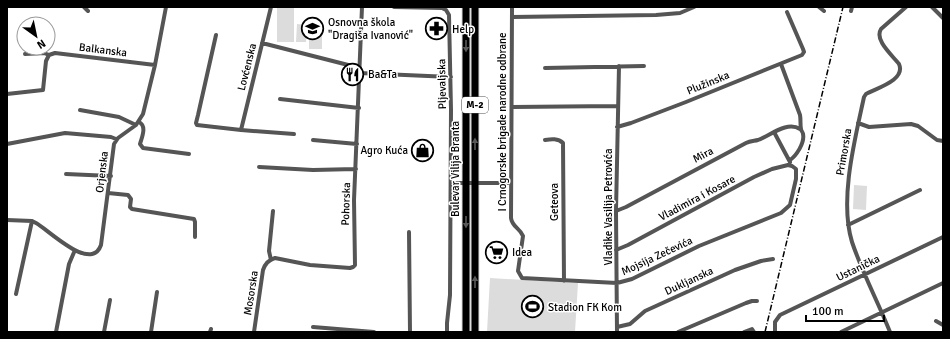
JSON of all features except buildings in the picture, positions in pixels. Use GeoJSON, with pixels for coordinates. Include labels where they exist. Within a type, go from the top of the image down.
{"type":"FeatureCollection","features":[{"type":"Feature","properties":{"kind":"main road","name":"Bulevar Vilija Branta"},"geometry":{"type":"LineString","coordinates":[[466,7],[466,332]]}},
{"type":"Feature","properties":{"kind":"main road","name":"Bulevar Vilija Branta"},"geometry":{"type":"LineString","coordinates":[[475,7],[475,332]]}},
{"type":"Feature","properties":{"kind":"street"},"geometry":{"type":"LineString","coordinates":[[138,123],[144,109],[155,65],[166,7]]}},
{"type":"Feature","properties":{"kind":"street","name":"Lovćenska"},"geometry":{"type":"LineString","coordinates":[[241,130],[271,7]]}},
{"type":"Feature","properties":{"kind":"street","name":"Pohorska"},"geometry":{"type":"LineString","coordinates":[[271,260],[275,258],[320,266],[350,268],[354,267],[356,263],[354,200],[362,7]]}},
{"type":"Feature","properties":{"kind":"street","name":"Pljevaljska"},"geometry":{"type":"LineString","coordinates":[[394,7],[442,8],[448,12],[450,19],[450,295],[447,332]]}},
{"type":"Feature","properties":{"kind":"street","name":"I Crnogorske brigade narodne odbrane"},"geometry":{"type":"LineString","coordinates":[[512,7],[511,221],[522,232],[523,236],[518,272],[522,278]]}},
{"type":"Feature","properties":{"kind":"street"},"geometry":{"type":"LineString","coordinates":[[512,17],[656,15],[680,13],[694,7]]}},
{"type":"Feature","properties":{"kind":"street"},"geometry":{"type":"LineString","coordinates":[[819,7],[824,11]]}},
{"type":"Feature","properties":{"kind":"street","name":"Primorska"},"geometry":{"type":"LineString","coordinates":[[890,332],[852,242],[848,225],[847,189],[858,123],[865,95],[896,79],[901,68],[880,40],[879,35],[881,28],[906,7]]}},
{"type":"Feature","properties":{"kind":"street"},"geometry":{"type":"LineString","coordinates":[[932,7],[943,18]]}},
{"type":"Feature","properties":{"kind":"street","name":"Plužinska"},"geometry":{"type":"LineString","coordinates":[[617,127],[781,64],[804,53],[787,12]]}},
{"type":"Feature","properties":{"kind":"street"},"geometry":{"type":"LineString","coordinates":[[216,35],[196,123],[200,126],[294,134]]}},
{"type":"Feature","properties":{"kind":"street"},"geometry":{"type":"LineString","coordinates":[[262,43],[360,71],[451,77]]}},
{"type":"Feature","properties":{"kind":"street","name":"Balkanska"},"geometry":{"type":"LineString","coordinates":[[56,54],[155,65]]}},
{"type":"Feature","properties":{"kind":"street"},"geometry":{"type":"LineString","coordinates":[[7,94],[43,90],[46,61],[48,56]]}},
{"type":"Feature","properties":{"kind":"street"},"geometry":{"type":"LineString","coordinates":[[781,64],[800,115],[800,129],[803,134],[803,140],[795,155],[790,160]]}},
{"type":"Feature","properties":{"kind":"street","name":"Vladike Vasilija Petrovića"},"geometry":{"type":"LineString","coordinates":[[617,332],[616,211],[619,66]]}},
{"type":"Feature","properties":{"kind":"street"},"geometry":{"type":"LineString","coordinates":[[545,68],[644,66]]}},
{"type":"Feature","properties":{"kind":"street"},"geometry":{"type":"LineString","coordinates":[[280,99],[359,108]]}},
{"type":"Feature","properties":{"kind":"street"},"geometry":{"type":"LineString","coordinates":[[512,106],[617,106]]}},
{"type":"Feature","properties":{"kind":"street"},"geometry":{"type":"LineString","coordinates":[[80,110],[142,123],[143,127],[140,144],[143,148],[189,154]]}},
{"type":"Feature","properties":{"kind":"street","name":"Orjenska"},"geometry":{"type":"LineString","coordinates":[[7,220],[32,221],[75,250],[90,255],[95,254],[100,248],[114,144],[116,139],[138,123]]}},
{"type":"Feature","properties":{"kind":"street"},"geometry":{"type":"LineString","coordinates":[[858,123],[869,127],[911,124],[918,126],[937,140],[943,141]]}},
{"type":"Feature","properties":{"kind":"street","name":"Mira"},"geometry":{"type":"LineString","coordinates":[[616,211],[746,143],[757,140],[788,126],[796,126],[800,129]]}},
{"type":"Feature","properties":{"kind":"street"},"geometry":{"type":"LineString","coordinates":[[774,132],[790,160],[790,165]]}},
{"type":"Feature","properties":{"kind":"street"},"geometry":{"type":"LineString","coordinates":[[7,144],[65,133],[111,137],[116,139]]}},
{"type":"Feature","properties":{"kind":"street","name":"Geteova"},"geometry":{"type":"LineString","coordinates":[[545,140],[556,139],[563,143],[564,280]]}},
{"type":"Feature","properties":{"kind":"street"},"geometry":{"type":"LineString","coordinates":[[313,140],[357,144]]}},
{"type":"Feature","properties":{"kind":"street","name":"Mojsija Zečevića"},"geometry":{"type":"LineString","coordinates":[[522,278],[617,283],[632,279],[699,246],[778,215],[785,210],[790,205],[797,171],[790,165]]}},
{"type":"Feature","properties":{"kind":"street","name":"Vladimira i Kosare"},"geometry":{"type":"LineString","coordinates":[[616,250],[772,169],[790,165]]}},
{"type":"Feature","properties":{"kind":"street"},"geometry":{"type":"LineString","coordinates":[[260,167],[312,170],[356,169]]}},
{"type":"Feature","properties":{"kind":"street"},"geometry":{"type":"LineString","coordinates":[[66,174],[110,176]]}},
{"type":"Feature","properties":{"kind":"street"},"geometry":{"type":"LineString","coordinates":[[451,183],[511,183]]}},
{"type":"Feature","properties":{"kind":"street"},"geometry":{"type":"LineString","coordinates":[[848,225],[920,190]]}},
{"type":"Feature","properties":{"kind":"street"},"geometry":{"type":"LineString","coordinates":[[108,193],[128,195],[131,199],[130,207],[132,209],[194,219],[196,222],[195,237]]}},
{"type":"Feature","properties":{"kind":"street"},"geometry":{"type":"LineString","coordinates":[[271,260],[269,251],[273,211]]}},
{"type":"Feature","properties":{"kind":"street"},"geometry":{"type":"LineString","coordinates":[[16,294],[32,221]]}},
{"type":"Feature","properties":{"kind":"street"},"geometry":{"type":"LineString","coordinates":[[409,232],[410,332]]}},
{"type":"Feature","properties":{"kind":"street","name":"Ustanička"},"geometry":{"type":"LineString","coordinates":[[775,332],[775,322],[780,315],[943,237]]}},
{"type":"Feature","properties":{"kind":"street"},"geometry":{"type":"LineString","coordinates":[[56,332],[69,264],[75,250]]}},
{"type":"Feature","properties":{"kind":"street","name":"Dukljanska"},"geometry":{"type":"LineString","coordinates":[[617,327],[630,324],[645,311],[730,272],[761,261],[773,259]]}},
{"type":"Feature","properties":{"kind":"street","name":"Mosorska"},"geometry":{"type":"LineString","coordinates":[[254,332],[263,270],[266,264],[271,260]]}},
{"type":"Feature","properties":{"kind":"street"},"geometry":{"type":"LineString","coordinates":[[840,332],[943,283]]}},
{"type":"Feature","properties":{"kind":"street"},"geometry":{"type":"LineString","coordinates":[[151,332],[157,292]]}},
{"type":"Feature","properties":{"kind":"street"},"geometry":{"type":"LineString","coordinates":[[104,332],[110,300]]}},
{"type":"Feature","properties":{"kind":"street"},"geometry":{"type":"LineString","coordinates":[[678,332],[746,303],[757,301]]}},
{"type":"Feature","properties":{"kind":"street"},"geometry":{"type":"LineString","coordinates":[[936,320],[943,325]]}},
{"type":"Feature","properties":{"kind":"street"},"geometry":{"type":"LineString","coordinates":[[313,327],[374,332]]}},
{"type":"Feature","properties":{"kind":"street"},"geometry":{"type":"LineString","coordinates":[[744,332],[753,330]]}},
{"type":"Feature","properties":{"kind":"shaded area"},"geometry":{"type":"Polygon","coordinates":[[[277,7],[294,7],[294,42],[277,42],[277,7]]]}},
{"type":"Feature","properties":{"kind":"shaded area"},"geometry":{"type":"Polygon","coordinates":[[[297,24],[307,25],[306,42],[296,42],[297,24]]]}},
{"type":"Feature","properties":{"kind":"shaded area"},"geometry":{"type":"Polygon","coordinates":[[[309,25],[322,25],[322,49],[309,49],[309,25]]]}},
{"type":"Feature","properties":{"kind":"shaded area"},"geometry":{"type":"Polygon","coordinates":[[[854,185],[867,186],[866,210],[853,209],[854,185]]]}},
{"type":"Feature","properties":{"kind":"shaded area","name":"Stadion FK Kom"},"geometry":{"type":"Polygon","coordinates":[[[490,278],[578,283],[575,332],[487,332],[490,278]]]}},
{"type":"Feature","properties":{"kind":"railway"},"geometry":{"type":"LineString","coordinates":[[765,332],[843,7]]}},
{"type":"Feature","properties":{"kind":"place","name":"Osnovna škola \"Dragiša Ivanović\""},"geometry":{"type":"Point","coordinates":[313,28]}},
{"type":"Feature","properties":{"kind":"place","name":"Help"},"geometry":{"type":"Point","coordinates":[436,29]}},
{"type":"Feature","properties":{"kind":"place","name":"Ba&Ta"},"geometry":{"type":"Point","coordinates":[352,74]}},
{"type":"Feature","properties":{"kind":"place","name":"Agro Kuća"},"geometry":{"type":"Point","coordinates":[423,150]}},
{"type":"Feature","properties":{"kind":"place","name":"Idea"},"geometry":{"type":"Point","coordinates":[497,252]}},
{"type":"Feature","properties":{"kind":"place","name":"Stadion FK Kom"},"geometry":{"type":"Point","coordinates":[533,307]}}]}
